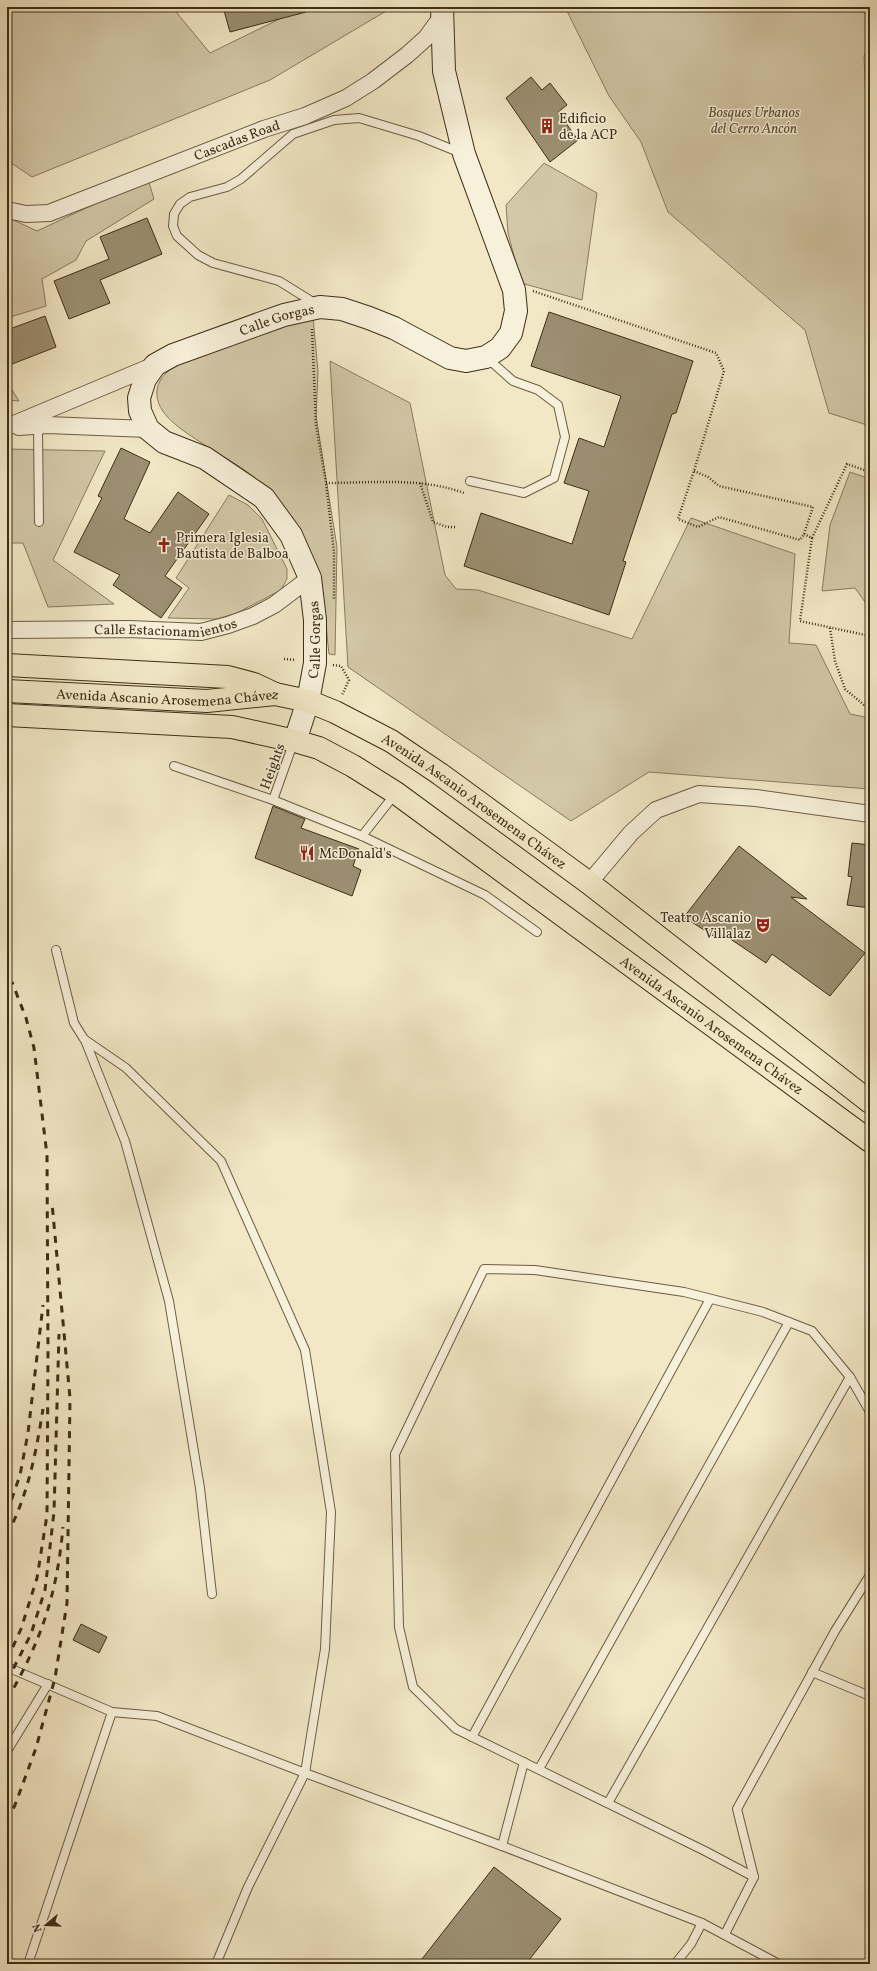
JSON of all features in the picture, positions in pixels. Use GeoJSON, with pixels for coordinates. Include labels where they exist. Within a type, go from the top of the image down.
{"type":"FeatureCollection","features":[{"type":"Feature","properties":{"kind":"main road"},"geometry":{"type":"LineString","coordinates":[[7,665],[228,677],[254,684],[274,694]]}},
{"type":"Feature","properties":{"kind":"main road","name":"Avenida Ascanio Arosemena Chávez"},"geometry":{"type":"LineString","coordinates":[[7,691],[207,701],[274,694],[308,701],[384,737],[418,758],[589,883],[869,1098]]}},
{"type":"Feature","properties":{"kind":"main road","name":"Avenida Ascanio Arosemena Chávez"},"geometry":{"type":"LineString","coordinates":[[7,715],[232,727],[295,741],[326,751],[396,793],[870,1140]]}},
{"type":"Feature","properties":{"kind":"street","name":"Calle Gorgas"},"geometry":{"type":"LineString","coordinates":[[295,741],[308,701],[315,664],[315,620],[310,578],[291,535],[264,498],[205,458],[164,442],[148,429],[140,411],[139,398],[145,379],[155,365],[172,355],[284,315],[316,308],[342,309],[369,318],[394,328],[450,358],[466,361],[486,357],[500,348],[511,333],[516,311],[514,290],[464,154],[444,71],[442,11]]}},
{"type":"Feature","properties":{"kind":"street","name":"Cascadas Road"},"geometry":{"type":"LineString","coordinates":[[7,210],[26,214],[49,213],[191,157],[305,116],[346,98],[373,81],[408,55],[426,38],[442,11]]}},
{"type":"Feature","properties":{"kind":"street"},"geometry":{"type":"LineString","coordinates":[[148,429],[38,426],[7,427],[155,365]]}},
{"type":"Feature","properties":{"kind":"street","name":"Calle Estacionamientos"},"geometry":{"type":"LineString","coordinates":[[7,630],[129,629],[201,632],[228,625],[253,616],[274,605],[310,578]]}},
{"type":"Feature","properties":{"kind":"street"},"geometry":{"type":"LineString","coordinates":[[589,883],[631,833],[656,810],[699,794],[756,798],[870,814]]}},
{"type":"Feature","properties":{"kind":"lane"},"geometry":{"type":"LineString","coordinates":[[316,308],[278,281],[213,263],[198,255],[177,236],[173,226],[174,214],[180,204],[190,197],[227,187],[242,179],[269,153],[293,134],[334,120],[359,118],[419,136],[464,154]]}},
{"type":"Feature","properties":{"kind":"lane"},"geometry":{"type":"LineString","coordinates":[[470,481],[524,493],[554,478],[565,437],[558,405],[538,390],[513,381],[486,357]]}},
{"type":"Feature","properties":{"kind":"lane"},"geometry":{"type":"LineString","coordinates":[[38,426],[39,522]]}},
{"type":"Feature","properties":{"kind":"lane","name":"Heights"},"geometry":{"type":"LineString","coordinates":[[273,800],[295,741]]}},
{"type":"Feature","properties":{"kind":"lane"},"geometry":{"type":"LineString","coordinates":[[174,766],[273,800],[362,836],[485,895],[537,932]]}},
{"type":"Feature","properties":{"kind":"lane"},"geometry":{"type":"LineString","coordinates":[[362,836],[396,793]]}},
{"type":"Feature","properties":{"kind":"lane"},"geometry":{"type":"LineString","coordinates":[[56,950],[74,1022],[84,1039],[125,1141],[169,1301],[200,1488],[212,1594]]}},
{"type":"Feature","properties":{"kind":"lane"},"geometry":{"type":"LineString","coordinates":[[84,1039],[126,1068],[222,1161],[305,1350],[332,1512],[326,1649],[305,1773],[248,1887],[216,1964]]}},
{"type":"Feature","properties":{"kind":"lane"},"geometry":{"type":"LineString","coordinates":[[754,1877],[456,1729],[413,1687],[400,1627],[395,1454],[484,1269],[536,1270],[684,1292],[762,1312],[789,1322],[812,1331],[850,1377],[870,1412]]}},
{"type":"Feature","properties":{"kind":"lane"},"geometry":{"type":"LineString","coordinates":[[472,1736],[710,1299]]}},
{"type":"Feature","properties":{"kind":"lane"},"geometry":{"type":"LineString","coordinates":[[539,1769],[789,1322]]}},
{"type":"Feature","properties":{"kind":"lane"},"geometry":{"type":"LineString","coordinates":[[608,1804],[850,1377]]}},
{"type":"Feature","properties":{"kind":"lane"},"geometry":{"type":"LineString","coordinates":[[725,1934],[754,1877],[737,1809],[835,1630],[870,1575]]}},
{"type":"Feature","properties":{"kind":"lane"},"geometry":{"type":"LineString","coordinates":[[7,1667],[112,1712],[157,1716],[502,1846],[702,1923],[779,1964]]}},
{"type":"Feature","properties":{"kind":"lane"},"geometry":{"type":"LineString","coordinates":[[812,1672],[870,1696]]}},
{"type":"Feature","properties":{"kind":"lane"},"geometry":{"type":"LineString","coordinates":[[7,1750],[48,1684]]}},
{"type":"Feature","properties":{"kind":"lane"},"geometry":{"type":"LineString","coordinates":[[28,1964],[112,1712]]}},
{"type":"Feature","properties":{"kind":"lane"},"geometry":{"type":"LineString","coordinates":[[502,1846],[524,1762]]}},
{"type":"Feature","properties":{"kind":"lane"},"geometry":{"type":"LineString","coordinates":[[675,1964],[691,1944],[702,1923]]}},
{"type":"Feature","properties":{"kind":"path"},"geometry":{"type":"LineString","coordinates":[[511,284],[716,353],[724,371],[678,519],[698,527],[719,518],[800,540],[804,534],[813,507],[719,486],[708,477],[694,471]]}},
{"type":"Feature","properties":{"kind":"path"},"geometry":{"type":"LineString","coordinates":[[316,308],[316,425],[326,482],[334,552],[334,605]]}},
{"type":"Feature","properties":{"kind":"path"},"geometry":{"type":"LineString","coordinates":[[870,472],[847,464],[812,538],[800,621],[870,636]]}},
{"type":"Feature","properties":{"kind":"path"},"geometry":{"type":"LineString","coordinates":[[326,482],[445,486],[466,494]]}},
{"type":"Feature","properties":{"kind":"path"},"geometry":{"type":"LineString","coordinates":[[420,484],[433,522],[447,527],[456,527]]}},
{"type":"Feature","properties":{"kind":"path"},"geometry":{"type":"LineString","coordinates":[[804,534],[812,538]]}},
{"type":"Feature","properties":{"kind":"path"},"geometry":{"type":"LineString","coordinates":[[830,628],[835,661],[845,689],[870,710]]}},
{"type":"Feature","properties":{"kind":"path"},"geometry":{"type":"LineString","coordinates":[[333,658],[333,665]]}},
{"type":"Feature","properties":{"kind":"green space"},"geometry":{"type":"Polygon","coordinates":[[[7,7],[172,7],[210,53],[304,7],[393,7],[270,80],[32,177],[7,160],[7,7]]]}},
{"type":"Feature","properties":{"kind":"green space","name":"Bosques Urbanos del Cerro Ancón"},"geometry":{"type":"Polygon","coordinates":[[[565,7],[858,7],[870,19],[868,45],[864,57],[866,102],[870,106],[870,426],[829,413],[805,330],[668,212],[641,142],[609,96],[565,7]]]}},
{"type":"Feature","properties":{"kind":"green space"},"geometry":{"type":"Polygon","coordinates":[[[544,163],[597,193],[582,300],[521,283],[508,233],[506,205],[544,163]]]}},
{"type":"Feature","properties":{"kind":"green space"},"geometry":{"type":"Polygon","coordinates":[[[148,179],[154,199],[86,241],[76,260],[42,279],[46,306],[7,318],[7,217],[37,231],[148,179]]]}},
{"type":"Feature","properties":{"kind":"green space"},"geometry":{"type":"Polygon","coordinates":[[[313,317],[318,372],[316,416],[337,547],[335,655],[329,654],[324,599],[314,560],[293,522],[266,488],[247,471],[191,436],[168,418],[159,404],[157,396],[159,382],[163,376],[188,358],[313,317]]]}},
{"type":"Feature","properties":{"kind":"green space"},"geometry":{"type":"Polygon","coordinates":[[[330,361],[410,403],[445,575],[456,589],[478,590],[632,639],[691,518],[795,554],[789,643],[816,645],[850,714],[870,718],[870,789],[649,772],[571,821],[348,667],[330,361]]]}},
{"type":"Feature","properties":{"kind":"green space"},"geometry":{"type":"Polygon","coordinates":[[[7,382],[19,401],[7,400],[7,382]]]}},
{"type":"Feature","properties":{"kind":"green space"},"geometry":{"type":"Polygon","coordinates":[[[7,449],[105,451],[53,560],[114,604],[48,607],[23,543],[7,543],[7,449]]]}},
{"type":"Feature","properties":{"kind":"green space"},"geometry":{"type":"Polygon","coordinates":[[[850,472],[870,479],[870,609],[855,588],[822,591],[830,525],[850,472]]]}},
{"type":"Feature","properties":{"kind":"green space"},"geometry":{"type":"Polygon","coordinates":[[[229,495],[248,505],[262,519],[287,569],[287,579],[281,590],[237,613],[217,619],[168,618],[189,588],[176,578],[229,495]]]}},
{"type":"Feature","properties":{"kind":"building"},"geometry":{"type":"Polygon","coordinates":[[[223,7],[306,7],[306,12],[230,32],[223,7]]]}},
{"type":"Feature","properties":{"kind":"building","name":"Edificio de la ACP"},"geometry":{"type":"Polygon","coordinates":[[[531,77],[542,90],[550,83],[567,105],[558,112],[578,140],[550,162],[506,98],[531,77]]]}},
{"type":"Feature","properties":{"kind":"building"},"geometry":{"type":"Polygon","coordinates":[[[147,218],[162,254],[100,280],[110,303],[69,319],[54,281],[109,259],[100,237],[147,218]]]}},
{"type":"Feature","properties":{"kind":"building"},"geometry":{"type":"Polygon","coordinates":[[[549,312],[693,361],[676,413],[672,414],[623,561],[626,562],[609,615],[464,566],[481,513],[572,544],[589,491],[564,483],[579,438],[604,447],[621,396],[531,366],[549,312]]]}},
{"type":"Feature","properties":{"kind":"building"},"geometry":{"type":"Polygon","coordinates":[[[45,316],[56,347],[7,366],[7,330],[45,316]]]}},
{"type":"Feature","properties":{"kind":"building"},"geometry":{"type":"Polygon","coordinates":[[[121,448],[150,462],[124,519],[150,533],[178,492],[209,514],[165,576],[182,588],[161,618],[113,585],[120,575],[74,552],[102,498],[98,496],[121,448]]]}},
{"type":"Feature","properties":{"kind":"building","name":"McDonald's"},"geometry":{"type":"Polygon","coordinates":[[[273,806],[305,819],[301,828],[359,849],[353,866],[361,870],[352,896],[255,858],[273,806]]]}},
{"type":"Feature","properties":{"kind":"building"},"geometry":{"type":"Polygon","coordinates":[[[852,843],[870,845],[870,908],[847,905],[852,877],[848,876],[852,843]]]}},
{"type":"Feature","properties":{"kind":"building","name":"Teatro Ascanio Villalaz"},"geometry":{"type":"Polygon","coordinates":[[[739,846],[807,899],[791,897],[865,953],[830,996],[772,954],[766,963],[723,934],[718,939],[684,917],[739,846]]]}},
{"type":"Feature","properties":{"kind":"building"},"geometry":{"type":"Polygon","coordinates":[[[81,1624],[107,1637],[99,1653],[73,1640],[81,1624]]]}},
{"type":"Feature","properties":{"kind":"building"},"geometry":{"type":"Polygon","coordinates":[[[494,1867],[561,1919],[526,1964],[418,1964],[494,1867]]]}},
{"type":"Feature","properties":{"kind":"railway"},"geometry":{"type":"LineString","coordinates":[[7,1660],[21,1629],[37,1578],[47,1515],[47,1155],[34,1048],[26,1018],[12,982]]}},
{"type":"Feature","properties":{"kind":"railway"},"geometry":{"type":"LineString","coordinates":[[7,1821],[15,1805],[36,1748],[55,1678],[67,1603],[70,1398],[52,1203]]}},
{"type":"Feature","properties":{"kind":"railway"},"geometry":{"type":"LineString","coordinates":[[7,1513],[20,1475],[28,1433],[43,1305]]}},
{"type":"Feature","properties":{"kind":"railway"},"geometry":{"type":"LineString","coordinates":[[7,1681],[31,1634],[45,1590],[54,1512],[59,1334]]}},
{"type":"Feature","properties":{"kind":"railway"},"geometry":{"type":"LineString","coordinates":[[7,1535],[26,1489],[43,1409]]}},
{"type":"Feature","properties":{"kind":"railway"},"geometry":{"type":"LineString","coordinates":[[7,1700],[29,1658],[46,1617],[52,1596],[63,1527]]}},
{"type":"Feature","properties":{"kind":"place","name":"Edificio de la ACP"},"geometry":{"type":"Point","coordinates":[547,126]}},
{"type":"Feature","properties":{"kind":"place","name":"Primera Iglesia Bautista de Balboa"},"geometry":{"type":"Point","coordinates":[164,545]}},
{"type":"Feature","properties":{"kind":"place","name":"McDonald's"},"geometry":{"type":"Point","coordinates":[307,853]}},
{"type":"Feature","properties":{"kind":"place","name":"Teatro Ascanio Villalaz"},"geometry":{"type":"Point","coordinates":[763,925]}}]}
